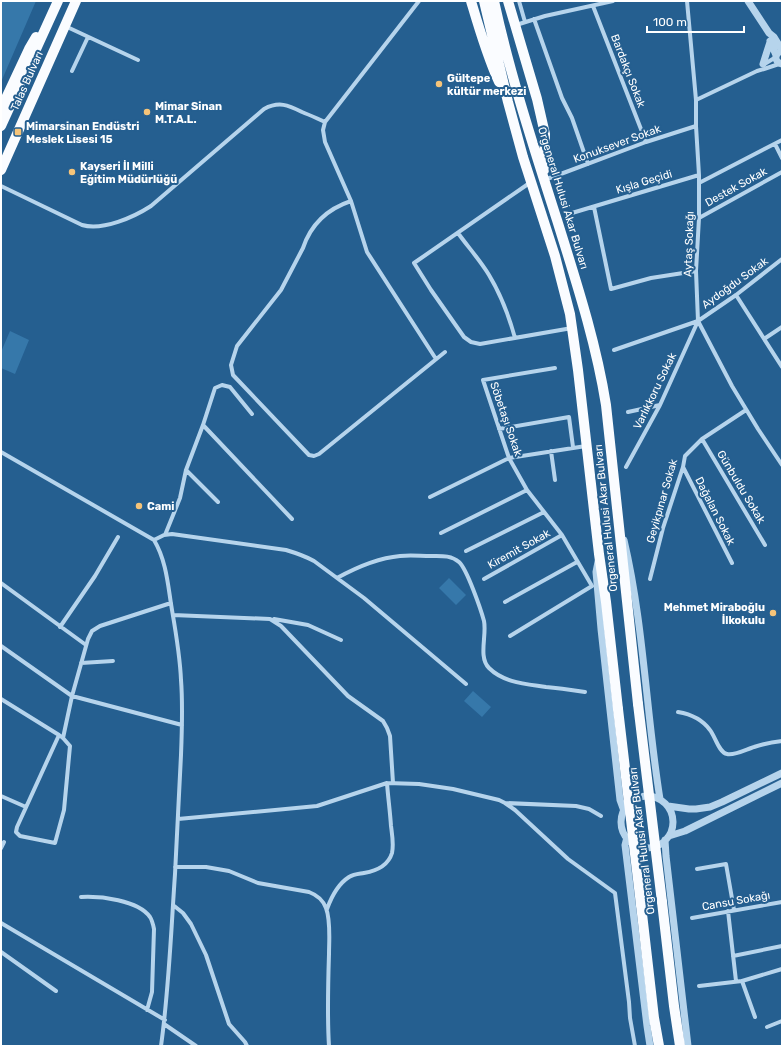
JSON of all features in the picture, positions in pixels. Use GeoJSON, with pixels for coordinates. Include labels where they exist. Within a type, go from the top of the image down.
{"type":"FeatureCollection","features":[{"type":"Feature","properties":{"kind":"main road","name":"Talas Bulvarı"},"geometry":{"type":"LineString","coordinates":[[1,170],[76,1]]}},
{"type":"Feature","properties":{"kind":"main road"},"geometry":{"type":"LineString","coordinates":[[471,1],[492,68],[508,102]]}},
{"type":"Feature","properties":{"kind":"main road","name":"Orgeneral Hulusi Akar Bulvarı"},"geometry":{"type":"LineString","coordinates":[[484,1],[508,102],[561,275],[572,328],[606,602],[654,1018],[659,1046]]}},
{"type":"Feature","properties":{"kind":"main road","name":"Orgeneral Hulusi Akar Bulvarı"},"geometry":{"type":"LineString","coordinates":[[494,1],[502,38],[544,180],[579,289],[598,362],[606,405],[638,704],[680,1046]]}},
{"type":"Feature","properties":{"kind":"main road"},"geometry":{"type":"LineString","coordinates":[[508,1],[520,23],[545,134],[544,180]]}},
{"type":"Feature","properties":{"kind":"main road","name":"Talas Bulvarı"},"geometry":{"type":"LineString","coordinates":[[1,126],[56,5]]}},
{"type":"Feature","properties":{"kind":"main road"},"geometry":{"type":"LineString","coordinates":[[1,109],[29,49],[56,5]]}},
{"type":"Feature","properties":{"kind":"street"},"geometry":{"type":"LineString","coordinates":[[419,1],[325,122],[323,130],[325,142],[351,201],[367,252],[436,359]]}},
{"type":"Feature","properties":{"kind":"street"},"geometry":{"type":"LineString","coordinates":[[519,1],[520,23],[612,1]]}},
{"type":"Feature","properties":{"kind":"street","name":"Aytaş Sokağı"},"geometry":{"type":"LineString","coordinates":[[687,1],[696,100],[699,175],[699,218],[696,271],[698,321],[723,370],[746,410],[782,465]]}},
{"type":"Feature","properties":{"kind":"street"},"geometry":{"type":"LineString","coordinates":[[748,1],[769,33],[774,37],[780,59]]}},
{"type":"Feature","properties":{"kind":"street","name":"Bardakçı Sokak"},"geometry":{"type":"LineString","coordinates":[[593,6],[646,142]]}},
{"type":"Feature","properties":{"kind":"street"},"geometry":{"type":"LineString","coordinates":[[534,19],[562,98],[572,118],[588,164]]}},
{"type":"Feature","properties":{"kind":"street"},"geometry":{"type":"LineString","coordinates":[[65,26],[138,60]]}},
{"type":"Feature","properties":{"kind":"street"},"geometry":{"type":"LineString","coordinates":[[769,33],[769,40],[780,59]]}},
{"type":"Feature","properties":{"kind":"street"},"geometry":{"type":"LineString","coordinates":[[72,71],[88,37]]}},
{"type":"Feature","properties":{"kind":"street"},"geometry":{"type":"LineString","coordinates":[[757,71],[763,64],[770,42]]}},
{"type":"Feature","properties":{"kind":"street"},"geometry":{"type":"LineString","coordinates":[[696,100],[764,69],[780,59]]}},
{"type":"Feature","properties":{"kind":"street"},"geometry":{"type":"LineString","coordinates":[[763,64],[780,59]]}},
{"type":"Feature","properties":{"kind":"street"},"geometry":{"type":"LineString","coordinates":[[1,186],[82,225],[92,227],[101,226],[131,217],[151,206],[264,109],[272,105],[288,105],[325,122]]}},
{"type":"Feature","properties":{"kind":"street","name":"Konuksever Sokak"},"geometry":{"type":"LineString","coordinates":[[544,180],[646,142],[696,126]]}},
{"type":"Feature","properties":{"kind":"street"},"geometry":{"type":"LineString","coordinates":[[699,184],[782,140]]}},
{"type":"Feature","properties":{"kind":"street"},"geometry":{"type":"LineString","coordinates":[[775,144],[782,158]]}},
{"type":"Feature","properties":{"kind":"street","name":"Destek Sokak"},"geometry":{"type":"LineString","coordinates":[[699,218],[782,172]]}},
{"type":"Feature","properties":{"kind":"street","name":"Kışla Geçidi"},"geometry":{"type":"LineString","coordinates":[[572,213],[699,175]]}},
{"type":"Feature","properties":{"kind":"street"},"geometry":{"type":"LineString","coordinates":[[532,182],[414,263],[464,337],[474,344],[572,328]]}},
{"type":"Feature","properties":{"kind":"street"},"geometry":{"type":"LineString","coordinates":[[351,201],[339,205],[322,217],[312,228],[281,290],[237,346],[231,365],[233,375],[309,456],[314,456],[445,352]]}},
{"type":"Feature","properties":{"kind":"street"},"geometry":{"type":"LineString","coordinates":[[594,207],[611,289],[651,278],[696,271]]}},
{"type":"Feature","properties":{"kind":"street"},"geometry":{"type":"LineString","coordinates":[[458,233],[495,286],[508,315],[515,338]]}},
{"type":"Feature","properties":{"kind":"street","name":"Aydoğdu Sokak"},"geometry":{"type":"LineString","coordinates":[[614,350],[698,321],[736,295],[782,259]]}},
{"type":"Feature","properties":{"kind":"street"},"geometry":{"type":"LineString","coordinates":[[736,295],[782,367]]}},
{"type":"Feature","properties":{"kind":"street","name":"Varlıkkoru Sokak"},"geometry":{"type":"LineString","coordinates":[[626,467],[660,405],[698,321]]}},
{"type":"Feature","properties":{"kind":"street"},"geometry":{"type":"LineString","coordinates":[[764,339],[782,327]]}},
{"type":"Feature","properties":{"kind":"street","name":"Söbetaşı Sokak"},"geometry":{"type":"LineString","coordinates":[[510,636],[592,586],[562,536],[527,490],[509,458],[483,380],[555,368]]}},
{"type":"Feature","properties":{"kind":"street"},"geometry":{"type":"LineString","coordinates":[[165,535],[180,498],[186,470],[215,388],[225,386],[230,388],[252,414]]}},
{"type":"Feature","properties":{"kind":"street"},"geometry":{"type":"LineString","coordinates":[[628,412],[660,405]]}},
{"type":"Feature","properties":{"kind":"street","name":"Geyikpınar Sokak"},"geometry":{"type":"LineString","coordinates":[[650,579],[663,528],[683,467],[685,456],[702,439],[746,410]]}},
{"type":"Feature","properties":{"kind":"street"},"geometry":{"type":"LineString","coordinates":[[499,429],[569,417],[573,447]]}},
{"type":"Feature","properties":{"kind":"street"},"geometry":{"type":"LineString","coordinates":[[203,425],[292,519]]}},
{"type":"Feature","properties":{"kind":"street","name":"Günbuldu Sokak"},"geometry":{"type":"LineString","coordinates":[[702,439],[765,545]]}},
{"type":"Feature","properties":{"kind":"street"},"geometry":{"type":"LineString","coordinates":[[430,497],[509,458],[586,446]]}},
{"type":"Feature","properties":{"kind":"street"},"geometry":{"type":"LineString","coordinates":[[551,451],[555,480]]}},
{"type":"Feature","properties":{"kind":"street"},"geometry":{"type":"LineString","coordinates":[[1,452],[154,540],[165,568],[178,649],[181,678],[182,725],[173,905],[161,1046]]}},
{"type":"Feature","properties":{"kind":"street","name":"Dağalan Sokak"},"geometry":{"type":"LineString","coordinates":[[683,467],[732,563]]}},
{"type":"Feature","properties":{"kind":"street"},"geometry":{"type":"LineString","coordinates":[[186,470],[218,502]]}},
{"type":"Feature","properties":{"kind":"street"},"geometry":{"type":"LineString","coordinates":[[442,533],[527,490]]}},
{"type":"Feature","properties":{"kind":"street"},"geometry":{"type":"LineString","coordinates":[[466,551],[544,512]]}},
{"type":"Feature","properties":{"kind":"street"},"geometry":{"type":"LineString","coordinates":[[619,529],[626,546],[636,601],[649,722],[660,799]]}},
{"type":"Feature","properties":{"kind":"street"},"geometry":{"type":"LineString","coordinates":[[154,540],[160,536],[172,534],[293,552],[314,561],[364,598],[466,684]]}},
{"type":"Feature","properties":{"kind":"street","name":"Kiremit Sokak"},"geometry":{"type":"LineString","coordinates":[[484,579],[562,536]]}},
{"type":"Feature","properties":{"kind":"street"},"geometry":{"type":"LineString","coordinates":[[60,627],[95,576],[118,537]]}},
{"type":"Feature","properties":{"kind":"street"},"geometry":{"type":"LineString","coordinates":[[599,554],[596,572],[601,629],[620,800],[624,811]]}},
{"type":"Feature","properties":{"kind":"street"},"geometry":{"type":"LineString","coordinates":[[337,578],[357,568],[391,557],[447,556],[453,558],[459,562],[464,569],[474,591],[484,622],[484,660],[488,667],[499,675],[517,682],[585,692]]}},
{"type":"Feature","properties":{"kind":"street"},"geometry":{"type":"LineString","coordinates":[[505,602],[577,562]]}},
{"type":"Feature","properties":{"kind":"street"},"geometry":{"type":"LineString","coordinates":[[1,584],[86,645]]}},
{"type":"Feature","properties":{"kind":"street"},"geometry":{"type":"LineString","coordinates":[[1,699],[61,737],[70,746],[64,810],[55,843],[22,837],[17,834],[16,829],[61,737],[90,635],[100,626],[171,603]]}},
{"type":"Feature","properties":{"kind":"street"},"geometry":{"type":"LineString","coordinates":[[173,615],[270,619],[308,625],[341,640]]}},
{"type":"Feature","properties":{"kind":"street"},"geometry":{"type":"LineString","coordinates":[[270,619],[286,630],[348,696],[385,724],[390,736],[394,783]]}},
{"type":"Feature","properties":{"kind":"street"},"geometry":{"type":"LineString","coordinates":[[1,646],[72,696],[182,725]]}},
{"type":"Feature","properties":{"kind":"street"},"geometry":{"type":"LineString","coordinates":[[81,663],[113,661]]}},
{"type":"Feature","properties":{"kind":"street"},"geometry":{"type":"LineString","coordinates":[[678,712],[693,716],[703,722],[711,731],[722,752],[727,754],[733,754],[782,741]]}},
{"type":"Feature","properties":{"kind":"street"},"geometry":{"type":"LineString","coordinates":[[668,806],[689,809],[710,807],[782,773]]}},
{"type":"Feature","properties":{"kind":"street"},"geometry":{"type":"LineString","coordinates":[[688,1046],[666,856],[667,838],[671,832],[673,821],[672,816],[668,806],[660,799],[650,796],[639,797],[630,803],[624,811],[622,827],[627,837],[635,844],[645,847],[656,846],[667,838],[685,831],[782,782]]}},
{"type":"Feature","properties":{"kind":"street"},"geometry":{"type":"LineString","coordinates":[[178,819],[317,806],[387,783],[419,784],[453,789],[492,798],[506,803],[583,807],[601,816]]}},
{"type":"Feature","properties":{"kind":"street"},"geometry":{"type":"LineString","coordinates":[[327,909],[334,895],[346,879],[353,875],[380,868],[386,864],[390,858],[393,842],[387,783]]}},
{"type":"Feature","properties":{"kind":"street"},"geometry":{"type":"LineString","coordinates":[[1,796],[26,807]]}},
{"type":"Feature","properties":{"kind":"street"},"geometry":{"type":"LineString","coordinates":[[506,803],[568,859],[615,893],[635,1046]]}},
{"type":"Feature","properties":{"kind":"street"},"geometry":{"type":"LineString","coordinates":[[627,837],[625,845],[646,1026],[650,1046]]}},
{"type":"Feature","properties":{"kind":"street"},"geometry":{"type":"LineString","coordinates":[[1,848],[4,842]]}},
{"type":"Feature","properties":{"kind":"street"},"geometry":{"type":"LineString","coordinates":[[697,869],[726,864],[734,910]]}},
{"type":"Feature","properties":{"kind":"street"},"geometry":{"type":"LineString","coordinates":[[175,867],[206,867],[229,871],[258,883],[309,892],[320,898],[327,909],[328,918],[329,1046]]}},
{"type":"Feature","properties":{"kind":"street"},"geometry":{"type":"LineString","coordinates":[[81,897],[101,897],[120,900],[144,911],[150,916],[153,924],[154,937],[152,992],[147,1010]]}},
{"type":"Feature","properties":{"kind":"street","name":"Cansu Sokağı"},"geometry":{"type":"LineString","coordinates":[[692,918],[782,902]]}},
{"type":"Feature","properties":{"kind":"street"},"geometry":{"type":"LineString","coordinates":[[173,905],[183,913],[191,924],[206,955],[229,1024],[245,1042],[246,1046]]}},
{"type":"Feature","properties":{"kind":"street"},"geometry":{"type":"LineString","coordinates":[[728,911],[736,981]]}},
{"type":"Feature","properties":{"kind":"street"},"geometry":{"type":"LineString","coordinates":[[1,923],[147,1010],[196,1046]]}},
{"type":"Feature","properties":{"kind":"street"},"geometry":{"type":"LineString","coordinates":[[733,956],[782,946]]}},
{"type":"Feature","properties":{"kind":"street"},"geometry":{"type":"LineString","coordinates":[[1,952],[56,991]]}},
{"type":"Feature","properties":{"kind":"street"},"geometry":{"type":"LineString","coordinates":[[699,986],[742,981],[782,969]]}},
{"type":"Feature","properties":{"kind":"street"},"geometry":{"type":"LineString","coordinates":[[742,981],[755,1017]]}},
{"type":"Feature","properties":{"kind":"street"},"geometry":{"type":"LineString","coordinates":[[767,1027],[782,1021]]}},
{"type":"Feature","properties":{"kind":"shaded area"},"geometry":{"type":"Polygon","coordinates":[[[1,1],[36,1],[1,82],[1,1]]]}},
{"type":"Feature","properties":{"kind":"shaded area"},"geometry":{"type":"Polygon","coordinates":[[[10,331],[29,340],[15,374],[1,368],[1,352],[10,331]]]}},
{"type":"Feature","properties":{"kind":"shaded area"},"geometry":{"type":"Polygon","coordinates":[[[449,578],[466,595],[456,605],[439,588],[449,578]]]}},
{"type":"Feature","properties":{"kind":"shaded area"},"geometry":{"type":"Polygon","coordinates":[[[473,691],[491,707],[482,717],[464,701],[473,691]]]}},
{"type":"Feature","properties":{"kind":"place","name":"Gültepe kültür merkezi"},"geometry":{"type":"Point","coordinates":[439,84]}},
{"type":"Feature","properties":{"kind":"place","name":"Mimar Sinan M.T.A.L."},"geometry":{"type":"Point","coordinates":[147,112]}},
{"type":"Feature","properties":{"kind":"place","name":"Mimarsinan Endüstri Meslek Lisesi 15"},"geometry":{"type":"Point","coordinates":[18,132]}},
{"type":"Feature","properties":{"kind":"place","name":"Kayseri İl Milli Eğitim Müdürlüğü"},"geometry":{"type":"Point","coordinates":[72,172]}},
{"type":"Feature","properties":{"kind":"place","name":"Cami"},"geometry":{"type":"Point","coordinates":[139,506]}},
{"type":"Feature","properties":{"kind":"place","name":"Mehmet Miraboğlu İlkokulu"},"geometry":{"type":"Point","coordinates":[773,613]}}]}
